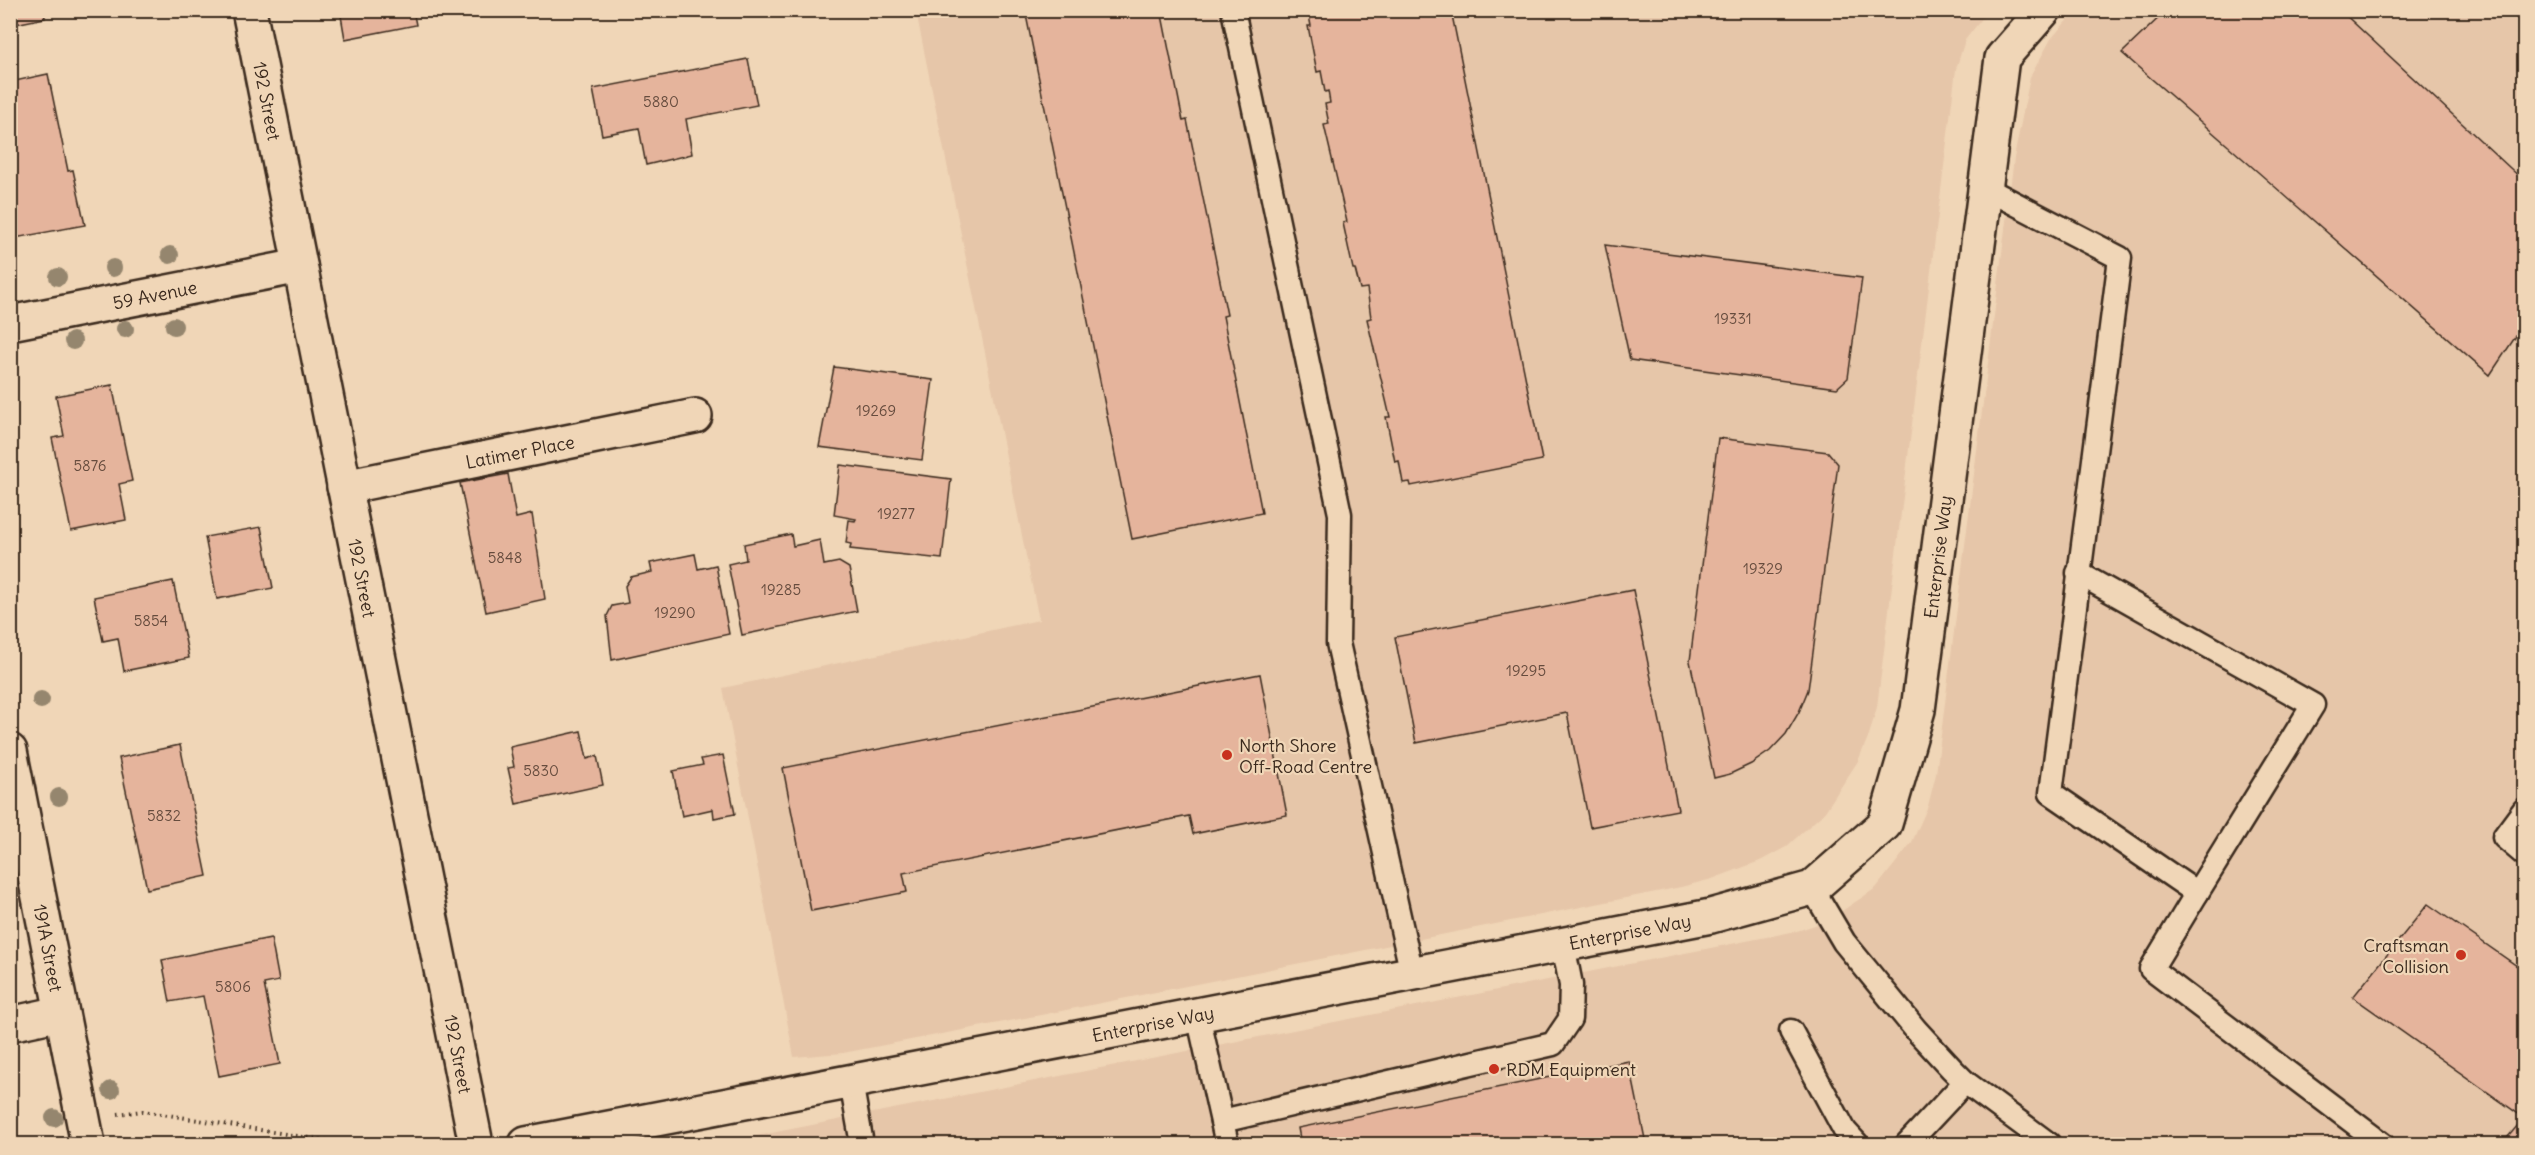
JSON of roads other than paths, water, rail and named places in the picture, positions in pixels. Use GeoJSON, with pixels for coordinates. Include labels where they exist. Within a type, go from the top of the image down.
{"type":"FeatureCollection","features":[{"type":"Feature","properties":{"kind":"street","name":"192 Street"},"geometry":{"type":"LineString","coordinates":[[249,10],[476,1144]]}},
{"type":"Feature","properties":{"kind":"street","name":"Enterprise Way"},"geometry":{"type":"LineString","coordinates":[[526,1144],[1712,916],[1812,888],[1885,824],[1918,710],[2002,58],[2044,10]]}},
{"type":"Feature","properties":{"kind":"street","name":"59 Avenue"},"geometry":{"type":"LineString","coordinates":[[10,323],[300,266]]}},
{"type":"Feature","properties":{"kind":"street","name":"Latimer Place"},"geometry":{"type":"LineString","coordinates":[[344,487],[695,416]]}},
{"type":"Feature","properties":{"kind":"street","name":"191A Street"},"geometry":{"type":"LineString","coordinates":[[10,752],[88,1144]]}},
{"type":"Feature","properties":{"kind":"street"},"geometry":{"type":"LineString","coordinates":[[10,1024],[61,1013]]}},
{"type":"Feature","properties":{"kind":"lane"},"geometry":{"type":"LineString","coordinates":[[1233,10],[1340,514],[1338,643],[1412,974]]}},
{"type":"Feature","properties":{"kind":"lane"},"geometry":{"type":"LineString","coordinates":[[1985,188],[2120,258],[2051,793],[2197,893]]}},
{"type":"Feature","properties":{"kind":"lane"},"geometry":{"type":"LineString","coordinates":[[2078,573],[2313,705],[2151,969],[2382,1144]]}},
{"type":"Feature","properties":{"kind":"lane"},"geometry":{"type":"LineString","coordinates":[[2524,810],[2504,837],[2524,854]]}},
{"type":"Feature","properties":{"kind":"lane"},"geometry":{"type":"LineString","coordinates":[[1812,888],[1844,942],[1916,1030],[1965,1082],[2049,1144]]}},
{"type":"Feature","properties":{"kind":"lane"},"geometry":{"type":"LineString","coordinates":[[1222,1121],[1553,1044],[1570,1019],[1571,985],[1563,945]]}},
{"type":"Feature","properties":{"kind":"lane"},"geometry":{"type":"LineString","coordinates":[[1198,1015],[1227,1144]]}},
{"type":"Feature","properties":{"kind":"lane"},"geometry":{"type":"LineString","coordinates":[[1791,1031],[1845,1131],[1857,1144]]}},
{"type":"Feature","properties":{"kind":"lane"},"geometry":{"type":"LineString","coordinates":[[851,1082],[862,1144]]}},
{"type":"Feature","properties":{"kind":"lane"},"geometry":{"type":"LineString","coordinates":[[1907,1144],[1965,1082]]}},
{"type":"Feature","properties":{"kind":"place","name":"North Shore Off-Road Centre"},"geometry":{"type":"Point","coordinates":[1227,755]}},
{"type":"Feature","properties":{"kind":"place","name":"Craftsman Collision"},"geometry":{"type":"Point","coordinates":[2461,955]}},
{"type":"Feature","properties":{"kind":"place","name":"RDM Equipment"},"geometry":{"type":"Point","coordinates":[1494,1069]}}]}
